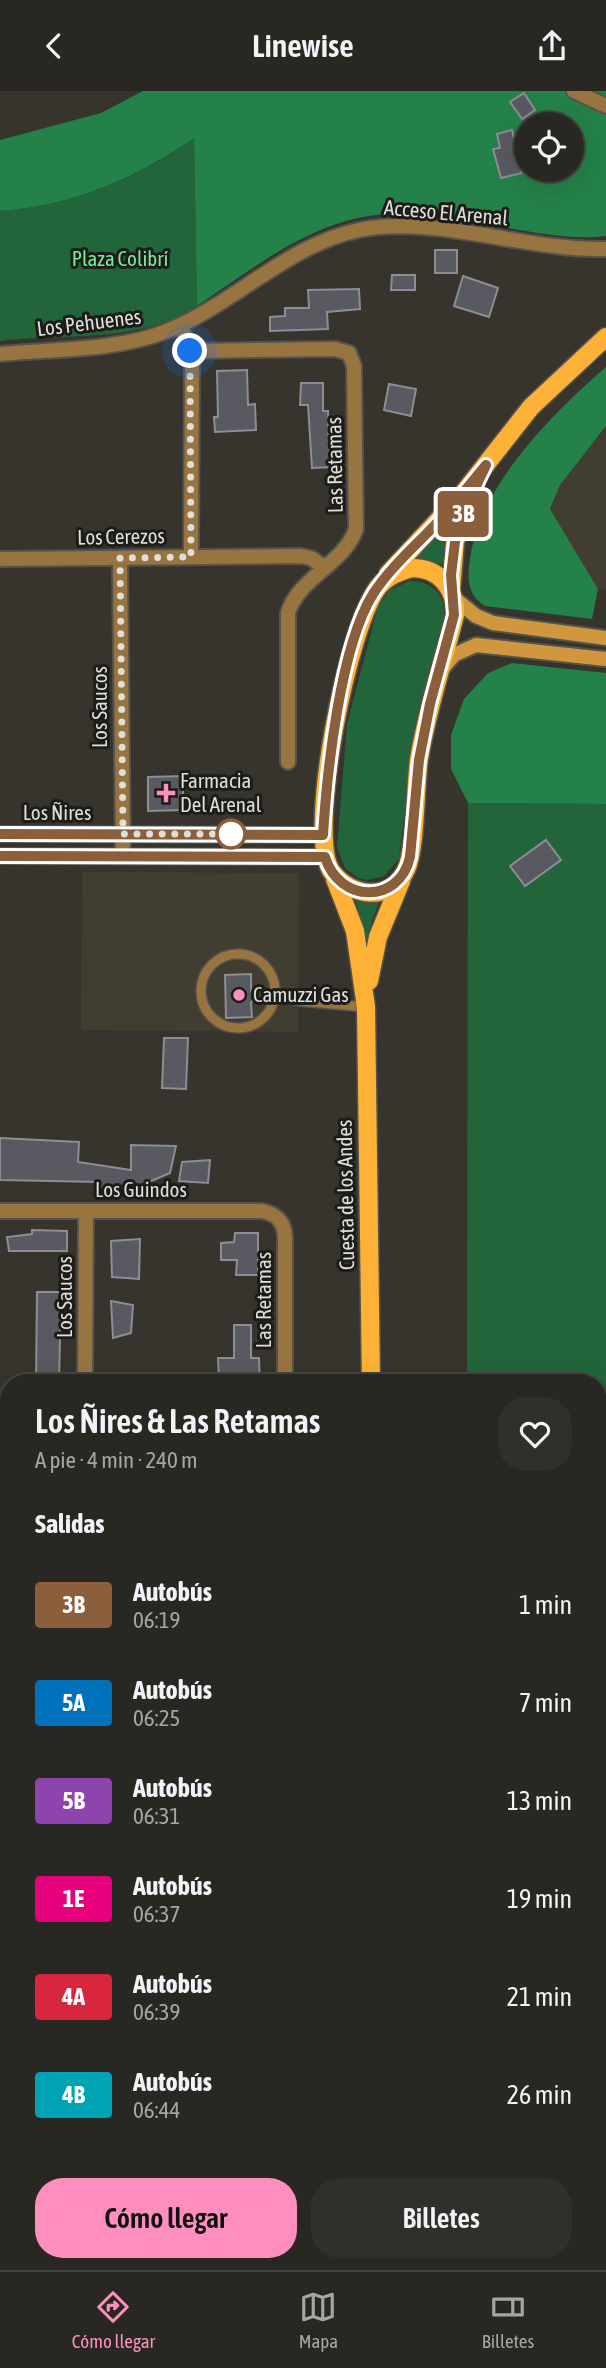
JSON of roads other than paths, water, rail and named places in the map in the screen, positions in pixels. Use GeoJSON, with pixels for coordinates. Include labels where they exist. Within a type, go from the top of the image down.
{"type":"FeatureCollection","features":[{"type":"Feature","properties":{"kind":"main road"},"geometry":{"type":"LineString","coordinates":[[406,872],[383,892],[364,893],[340,881],[327,862],[323,835],[330,759],[350,655],[362,618],[380,585],[486,465],[531,407],[606,337]]}},
{"type":"Feature","properties":{"kind":"main road"},"geometry":{"type":"LineString","coordinates":[[453,595],[452,559],[459,525],[486,465]]}},
{"type":"Feature","properties":{"kind":"main road"},"geometry":{"type":"LineString","coordinates":[[380,585],[404,570],[421,568],[435,573],[453,595],[476,616],[493,623],[606,638]]}},
{"type":"Feature","properties":{"kind":"main road","name":"Cuesta de los Andes"},"geometry":{"type":"LineString","coordinates":[[366,1007],[378,937],[406,872],[411,850],[419,760],[454,615],[453,595]]}},
{"type":"Feature","properties":{"kind":"main road"},"geometry":{"type":"LineString","coordinates":[[437,677],[454,655],[475,645],[606,659]]}},
{"type":"Feature","properties":{"kind":"main road","name":"Cuesta de los Andes"},"geometry":{"type":"LineString","coordinates":[[327,862],[344,898],[355,931],[366,1007],[371,1374]]}},
{"type":"Feature","properties":{"kind":"street"},"geometry":{"type":"LineString","coordinates":[[574,91],[606,106]]}},
{"type":"Feature","properties":{"kind":"street","name":"Acceso El Arenal"},"geometry":{"type":"LineString","coordinates":[[181,325],[307,250],[339,236],[374,227],[407,227],[574,248],[606,249]]}},
{"type":"Feature","properties":{"kind":"street"},"geometry":{"type":"LineString","coordinates":[[181,325],[190,351],[191,557]]}},
{"type":"Feature","properties":{"kind":"street","name":"Los Pehuenes"},"geometry":{"type":"LineString","coordinates":[[0,354],[129,341],[181,325]]}},
{"type":"Feature","properties":{"kind":"street","name":"Las Retamas"},"geometry":{"type":"LineString","coordinates":[[190,351],[335,349],[349,353],[354,366],[356,523],[351,541],[295,596],[288,613],[288,762]]}},
{"type":"Feature","properties":{"kind":"street","name":"Los Cerezos"},"geometry":{"type":"LineString","coordinates":[[0,559],[306,556],[324,567]]}},
{"type":"Feature","properties":{"kind":"street","name":"Los Saucos"},"geometry":{"type":"LineString","coordinates":[[120,558],[123,856]]}},
{"type":"Feature","properties":{"kind":"street","name":"Los Ñires"},"geometry":{"type":"LineString","coordinates":[[0,834],[323,835]]}},
{"type":"Feature","properties":{"kind":"street","name":"Los Ñires"},"geometry":{"type":"LineString","coordinates":[[0,856],[123,856],[327,862]]}},
{"type":"Feature","properties":{"kind":"street","name":"Los Guindos"},"geometry":{"type":"LineString","coordinates":[[0,1211],[262,1212],[279,1219]]}},
{"type":"Feature","properties":{"kind":"street","name":"Los Saucos"},"geometry":{"type":"LineString","coordinates":[[86,1211],[86,1374]]}},
{"type":"Feature","properties":{"kind":"street","name":"Las Retamas"},"geometry":{"type":"LineString","coordinates":[[279,1219],[285,1236],[285,1374]]}},
{"type":"Feature","properties":{"kind":"lane"},"geometry":{"type":"LineString","coordinates":[[241,954],[264,964],[273,978],[275,995],[263,1019],[239,1029],[222,1025],[208,1014],[200,989],[210,966],[224,957],[241,954]]}},
{"type":"Feature","properties":{"kind":"lane"},"geometry":{"type":"LineString","coordinates":[[275,995],[299,1001],[366,1007]]}},
{"type":"Feature","properties":{"kind":"place","name":"Farmacia Del Arenal"},"geometry":{"type":"Point","coordinates":[166,793]}},
{"type":"Feature","properties":{"kind":"place","name":"Camuzzi Gas"},"geometry":{"type":"Point","coordinates":[239,995]}},
{"type":"Feature","properties":{"kind":"park label","name":"Plaza Colibrí"},"geometry":{"type":"Point","coordinates":[120,259]}}]}
